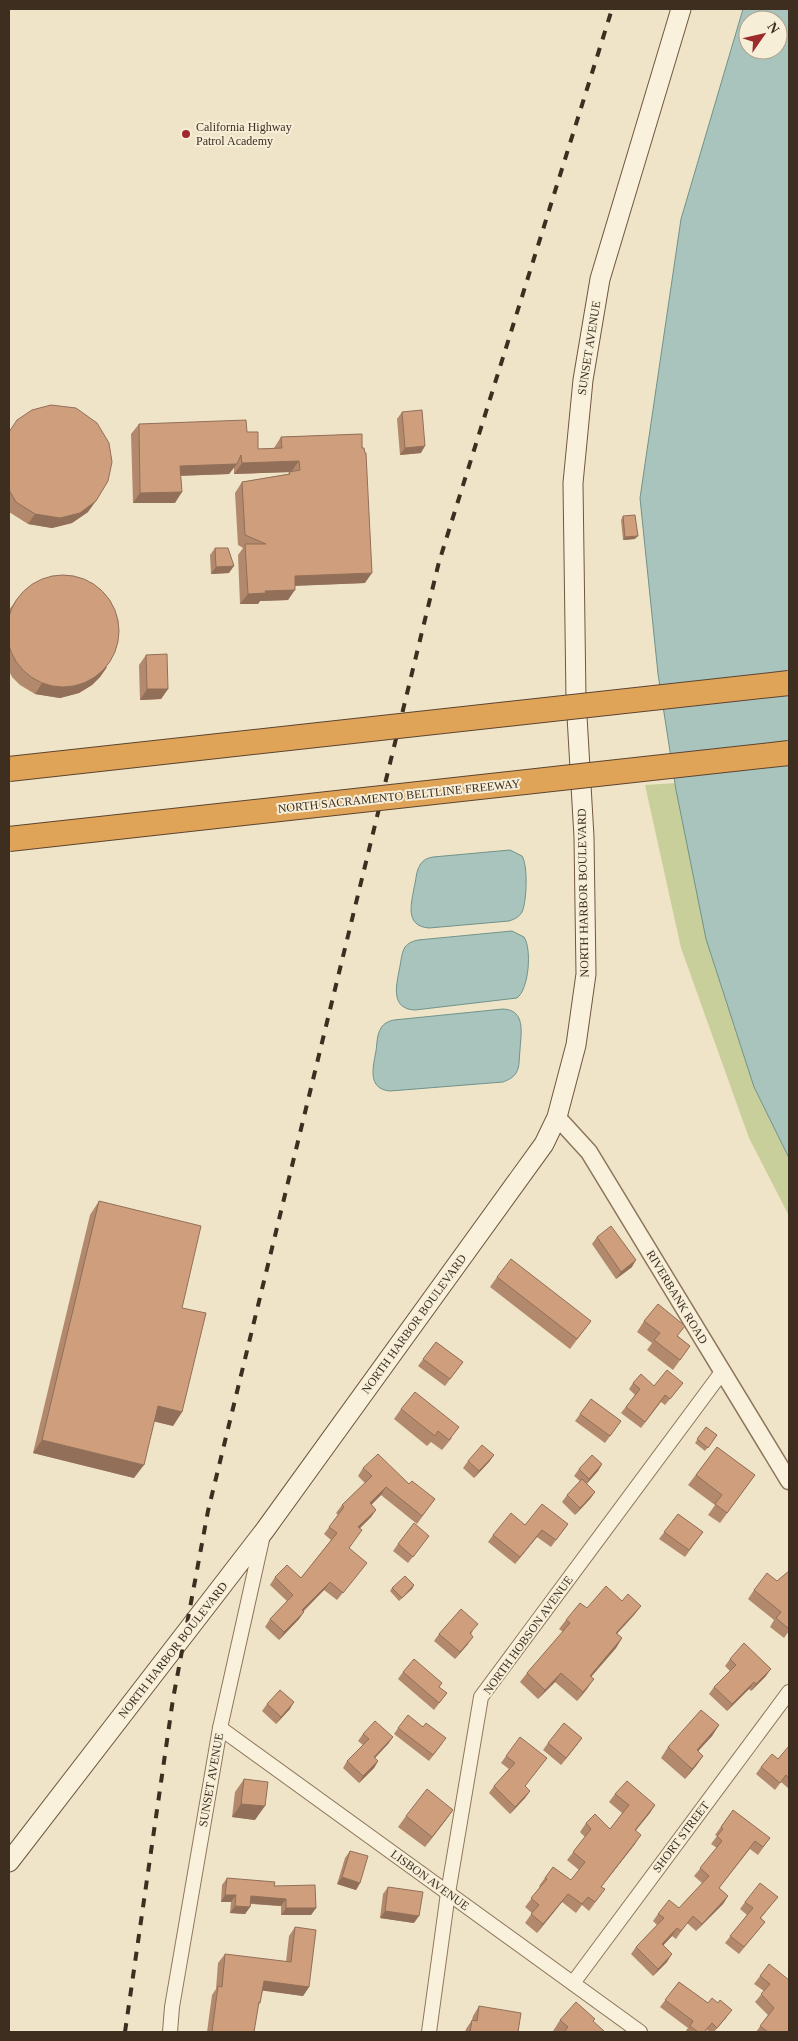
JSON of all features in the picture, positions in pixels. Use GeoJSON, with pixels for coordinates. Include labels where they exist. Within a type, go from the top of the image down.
{"type":"FeatureCollection","features":[{"type":"Feature","properties":{"kind":"highway"},"geometry":{"type":"LineString","coordinates":[[9,769],[789,683]]}},
{"type":"Feature","properties":{"kind":"highway","name":"NORTH SACRAMENTO BELTLINE FREEWAY"},"geometry":{"type":"LineString","coordinates":[[9,839],[789,753]]}},
{"type":"Feature","properties":{"kind":"main road","name":"SUNSET AVENUE"},"geometry":{"type":"LineString","coordinates":[[576,699],[573,483],[583,380],[600,279],[681,9]]}},
{"type":"Feature","properties":{"kind":"main road","name":"NORTH HARBOR BOULEVARD"},"geometry":{"type":"LineString","coordinates":[[9,1862],[265,1530],[544,1144],[557,1117],[576,1045],[586,974],[584,838],[576,699]]}},
{"type":"Feature","properties":{"kind":"street","name":"RIVERBANK ROAD"},"geometry":{"type":"LineString","coordinates":[[557,1117],[589,1152],[789,1481]]}},
{"type":"Feature","properties":{"kind":"street","name":"NORTH HOBSON AVENUE"},"geometry":{"type":"LineString","coordinates":[[429,2032],[448,1893],[482,1697],[722,1372]]}},
{"type":"Feature","properties":{"kind":"street","name":"SUNSET AVENUE"},"geometry":{"type":"LineString","coordinates":[[170,2032],[172,2007],[220,1728],[265,1530]]}},
{"type":"Feature","properties":{"kind":"street","name":"SHORT STREET"},"geometry":{"type":"LineString","coordinates":[[573,1982],[789,1692]]}},
{"type":"Feature","properties":{"kind":"street","name":"LISBON AVENUE"},"geometry":{"type":"LineString","coordinates":[[220,1728],[640,2032]]}},
{"type":"Feature","properties":{"kind":"green space"},"geometry":{"type":"Polygon","coordinates":[[[691,782],[754,1087],[789,1158],[789,1216],[749,1138],[681,948],[645,785],[691,782]]]}},
{"type":"Feature","properties":{"kind":"water"},"geometry":{"type":"Polygon","coordinates":[[[743,9],[789,9],[789,1158],[754,1087],[706,939],[676,790],[658,674],[640,498],[681,219],[738,26],[738,60],[788,60],[788,10],[743,9]]]}},
{"type":"Feature","properties":{"kind":"water"},"geometry":{"type":"Polygon","coordinates":[[[510,850],[522,856],[525,867],[525,900],[522,912],[518,917],[509,921],[429,928],[421,926],[413,919],[411,914],[412,901],[418,870],[424,861],[433,857],[510,850]]]}},
{"type":"Feature","properties":{"kind":"water"},"geometry":{"type":"Polygon","coordinates":[[[512,931],[524,937],[528,950],[527,978],[517,998],[415,1010],[402,1006],[396,990],[403,953],[409,943],[418,940],[512,931]]]}},
{"type":"Feature","properties":{"kind":"water"},"geometry":{"type":"Polygon","coordinates":[[[503,1009],[516,1013],[521,1030],[519,1065],[516,1073],[510,1079],[503,1082],[390,1091],[378,1086],[375,1082],[373,1070],[378,1036],[381,1028],[387,1022],[503,1009]]]}},
{"type":"Feature","properties":{"kind":"building"},"geometry":{"type":"Polygon","coordinates":[[[51,405],[76,408],[97,423],[109,443],[112,462],[108,481],[96,501],[80,513],[60,518],[35,514],[16,502],[9,490],[9,432],[17,420],[32,410],[51,405]]]}},
{"type":"Feature","properties":{"kind":"building"},"geometry":{"type":"Polygon","coordinates":[[[422,410],[425,446],[405,448],[402,412],[422,410]]]}},
{"type":"Feature","properties":{"kind":"building"},"geometry":{"type":"Polygon","coordinates":[[[246,420],[247,432],[258,432],[258,449],[282,448],[281,437],[362,434],[362,448],[364,448],[366,453],[372,573],[295,576],[295,590],[265,591],[266,593],[248,594],[245,544],[266,544],[245,535],[242,482],[290,474],[289,472],[300,470],[299,461],[242,463],[241,455],[237,464],[180,466],[182,492],[140,493],[139,424],[246,420]]]}},
{"type":"Feature","properties":{"kind":"building"},"geometry":{"type":"Polygon","coordinates":[[[635,515],[638,536],[625,537],[623,516],[635,515]]]}},
{"type":"Feature","properties":{"kind":"building"},"geometry":{"type":"Polygon","coordinates":[[[215,548],[228,548],[234,566],[216,567],[215,548]]]}},
{"type":"Feature","properties":{"kind":"building"},"geometry":{"type":"Polygon","coordinates":[[[63,575],[84,579],[103,591],[115,610],[119,631],[115,652],[103,671],[84,683],[63,687],[42,683],[23,671],[11,652],[7,631],[11,610],[23,591],[42,579],[63,575]]]}},
{"type":"Feature","properties":{"kind":"building"},"geometry":{"type":"Polygon","coordinates":[[[167,654],[168,689],[147,689],[146,655],[167,654]]]}},
{"type":"Feature","properties":{"kind":"building"},"geometry":{"type":"Polygon","coordinates":[[[99,1201],[201,1226],[182,1308],[206,1313],[182,1412],[158,1406],[144,1465],[42,1440],[99,1201]]]}},
{"type":"Feature","properties":{"kind":"building"},"geometry":{"type":"Polygon","coordinates":[[[611,1226],[636,1260],[621,1272],[597,1237],[611,1226]]]}},
{"type":"Feature","properties":{"kind":"building"},"geometry":{"type":"Polygon","coordinates":[[[511,1259],[591,1321],[577,1339],[497,1277],[511,1259]]]}},
{"type":"Feature","properties":{"kind":"building"},"geometry":{"type":"Polygon","coordinates":[[[658,1304],[685,1326],[677,1336],[690,1346],[680,1360],[654,1340],[660,1333],[644,1321],[658,1304]]]}},
{"type":"Feature","properties":{"kind":"building"},"geometry":{"type":"Polygon","coordinates":[[[436,1342],[463,1362],[450,1379],[423,1359],[436,1342]]]}},
{"type":"Feature","properties":{"kind":"building"},"geometry":{"type":"Polygon","coordinates":[[[667,1370],[683,1383],[670,1399],[665,1395],[645,1422],[626,1407],[640,1389],[633,1383],[641,1374],[654,1386],[667,1370]]]}},
{"type":"Feature","properties":{"kind":"building"},"geometry":{"type":"Polygon","coordinates":[[[415,1392],[459,1427],[449,1440],[438,1431],[435,1436],[401,1409],[415,1392]]]}},
{"type":"Feature","properties":{"kind":"building"},"geometry":{"type":"Polygon","coordinates":[[[591,1399],[621,1421],[610,1436],[580,1414],[591,1399]]]}},
{"type":"Feature","properties":{"kind":"building"},"geometry":{"type":"Polygon","coordinates":[[[706,1427],[717,1435],[708,1448],[697,1439],[706,1427]]]}},
{"type":"Feature","properties":{"kind":"building"},"geometry":{"type":"Polygon","coordinates":[[[482,1445],[494,1455],[479,1471],[468,1461],[482,1445]]]}},
{"type":"Feature","properties":{"kind":"building"},"geometry":{"type":"Polygon","coordinates":[[[717,1447],[755,1475],[727,1513],[715,1504],[722,1495],[696,1475],[717,1447]]]}},
{"type":"Feature","properties":{"kind":"building"},"geometry":{"type":"Polygon","coordinates":[[[378,1454],[409,1484],[412,1481],[435,1499],[422,1516],[386,1487],[370,1503],[376,1510],[358,1527],[362,1530],[349,1548],[367,1563],[343,1593],[330,1582],[302,1610],[304,1612],[284,1632],[270,1619],[293,1595],[275,1577],[287,1565],[301,1578],[337,1533],[329,1527],[344,1507],[342,1505],[372,1476],[363,1468],[378,1454]]]}},
{"type":"Feature","properties":{"kind":"building"},"geometry":{"type":"Polygon","coordinates":[[[592,1455],[602,1464],[589,1479],[579,1469],[592,1455]]]}},
{"type":"Feature","properties":{"kind":"building"},"geometry":{"type":"Polygon","coordinates":[[[582,1479],[595,1492],[580,1508],[567,1495],[582,1479]]]}},
{"type":"Feature","properties":{"kind":"building"},"geometry":{"type":"Polygon","coordinates":[[[542,1504],[568,1524],[556,1540],[542,1530],[520,1557],[493,1535],[511,1513],[525,1525],[542,1504]]]}},
{"type":"Feature","properties":{"kind":"building"},"geometry":{"type":"Polygon","coordinates":[[[678,1514],[703,1532],[689,1550],[664,1532],[678,1514]]]}},
{"type":"Feature","properties":{"kind":"building"},"geometry":{"type":"Polygon","coordinates":[[[414,1523],[429,1536],[413,1557],[398,1544],[414,1523]]]}},
{"type":"Feature","properties":{"kind":"building"},"geometry":{"type":"Polygon","coordinates":[[[789,1571],[789,1629],[776,1618],[781,1612],[754,1590],[767,1573],[777,1581],[789,1571]]]}},
{"type":"Feature","properties":{"kind":"building"},"geometry":{"type":"Polygon","coordinates":[[[405,1576],[414,1585],[402,1598],[392,1588],[405,1576]]]}},
{"type":"Feature","properties":{"kind":"building"},"geometry":{"type":"Polygon","coordinates":[[[606,1586],[622,1601],[628,1594],[641,1606],[616,1633],[622,1638],[590,1676],[594,1679],[583,1692],[561,1673],[545,1690],[527,1673],[570,1623],[566,1620],[580,1603],[587,1608],[606,1586]]]}},
{"type":"Feature","properties":{"kind":"building"},"geometry":{"type":"Polygon","coordinates":[[[461,1609],[478,1624],[470,1633],[473,1637],[460,1652],[439,1634],[461,1609]]]}},
{"type":"Feature","properties":{"kind":"building"},"geometry":{"type":"Polygon","coordinates":[[[744,1643],[771,1669],[756,1684],[754,1682],[732,1704],[714,1687],[736,1665],[730,1659],[744,1643]]]}},
{"type":"Feature","properties":{"kind":"building"},"geometry":{"type":"Polygon","coordinates":[[[414,1659],[442,1683],[439,1687],[447,1693],[439,1703],[403,1672],[414,1659]]]}},
{"type":"Feature","properties":{"kind":"building"},"geometry":{"type":"Polygon","coordinates":[[[280,1690],[294,1702],[281,1717],[267,1704],[280,1690]]]}},
{"type":"Feature","properties":{"kind":"building"},"geometry":{"type":"Polygon","coordinates":[[[701,1710],[719,1725],[697,1750],[703,1756],[692,1769],[668,1747],[701,1710]]]}},
{"type":"Feature","properties":{"kind":"building"},"geometry":{"type":"Polygon","coordinates":[[[408,1715],[423,1727],[426,1723],[446,1738],[433,1755],[398,1728],[408,1715]]]}},
{"type":"Feature","properties":{"kind":"building"},"geometry":{"type":"Polygon","coordinates":[[[375,1721],[393,1737],[374,1757],[378,1761],[363,1776],[347,1761],[369,1739],[363,1734],[375,1721]]]}},
{"type":"Feature","properties":{"kind":"building"},"geometry":{"type":"Polygon","coordinates":[[[564,1723],[582,1738],[566,1758],[548,1743],[564,1723]]]}},
{"type":"Feature","properties":{"kind":"building"},"geometry":{"type":"Polygon","coordinates":[[[520,1737],[547,1758],[525,1786],[530,1791],[515,1807],[494,1786],[515,1763],[506,1756],[520,1737]]]}},
{"type":"Feature","properties":{"kind":"building"},"geometry":{"type":"Polygon","coordinates":[[[789,1746],[789,1778],[786,1775],[780,1783],[761,1767],[772,1754],[778,1759],[789,1746]]]}},
{"type":"Feature","properties":{"kind":"building"},"geometry":{"type":"Polygon","coordinates":[[[244,1779],[268,1782],[265,1806],[241,1804],[244,1779]]]}},
{"type":"Feature","properties":{"kind":"building"},"geometry":{"type":"Polygon","coordinates":[[[627,1781],[655,1805],[635,1830],[641,1835],[601,1887],[605,1889],[595,1902],[588,1897],[582,1904],[568,1894],[543,1924],[531,1914],[539,1905],[531,1898],[547,1879],[545,1878],[553,1867],[571,1880],[585,1862],[573,1852],[591,1829],[586,1823],[595,1814],[610,1829],[629,1805],[615,1794],[627,1781]]]}},
{"type":"Feature","properties":{"kind":"building"},"geometry":{"type":"Polygon","coordinates":[[[427,1789],[453,1810],[432,1837],[406,1816],[427,1789]]]}},
{"type":"Feature","properties":{"kind":"building"},"geometry":{"type":"Polygon","coordinates":[[[733,1810],[770,1838],[763,1847],[755,1841],[719,1888],[728,1896],[702,1924],[693,1916],[681,1931],[677,1928],[662,1944],[672,1954],[658,1969],[636,1947],[664,1918],[658,1914],[669,1900],[679,1908],[709,1876],[700,1868],[722,1841],[717,1836],[733,1810]]]}},
{"type":"Feature","properties":{"kind":"building"},"geometry":{"type":"Polygon","coordinates":[[[350,1851],[368,1856],[360,1883],[342,1877],[350,1851]]]}},
{"type":"Feature","properties":{"kind":"building"},"geometry":{"type":"Polygon","coordinates":[[[227,1878],[275,1882],[274,1886],[315,1885],[316,1908],[286,1908],[286,1899],[251,1896],[250,1907],[235,1906],[236,1895],[225,1895],[227,1878]]]}},
{"type":"Feature","properties":{"kind":"building"},"geometry":{"type":"Polygon","coordinates":[[[760,1883],[778,1897],[760,1918],[765,1922],[744,1947],[730,1936],[753,1908],[745,1902],[760,1883]]]}},
{"type":"Feature","properties":{"kind":"building"},"geometry":{"type":"Polygon","coordinates":[[[388,1887],[423,1892],[419,1916],[385,1911],[388,1887]]]}},
{"type":"Feature","properties":{"kind":"building"},"geometry":{"type":"Polygon","coordinates":[[[295,1927],[316,1930],[309,1987],[264,1981],[254,2032],[212,2032],[218,1986],[222,1987],[225,1954],[291,1962],[295,1927]]]}},
{"type":"Feature","properties":{"kind":"building"},"geometry":{"type":"Polygon","coordinates":[[[769,1964],[789,1980],[789,2032],[768,2032],[760,2026],[774,2008],[761,1994],[770,1984],[760,1976],[769,1964]]]}},
{"type":"Feature","properties":{"kind":"building"},"geometry":{"type":"Polygon","coordinates":[[[679,1982],[708,2003],[712,1998],[718,2003],[720,2000],[732,2010],[717,2028],[712,2023],[704,2032],[698,2032],[690,2026],[693,2021],[665,2000],[679,1982]]]}},
{"type":"Feature","properties":{"kind":"building"},"geometry":{"type":"Polygon","coordinates":[[[576,2002],[595,2019],[593,2021],[605,2032],[564,2032],[568,2027],[560,2020],[576,2002]]]}},
{"type":"Feature","properties":{"kind":"building"},"geometry":{"type":"Polygon","coordinates":[[[479,2006],[521,2013],[518,2032],[470,2032],[472,2020],[477,2021],[479,2006]]]}},
{"type":"Feature","properties":{"kind":"railway"},"geometry":{"type":"LineString","coordinates":[[125,2032],[173,1699],[208,1511],[439,562],[612,9]]}},
{"type":"Feature","properties":{"kind":"place","name":"California Highway Patrol Academy"},"geometry":{"type":"Point","coordinates":[186,134]}}]}
